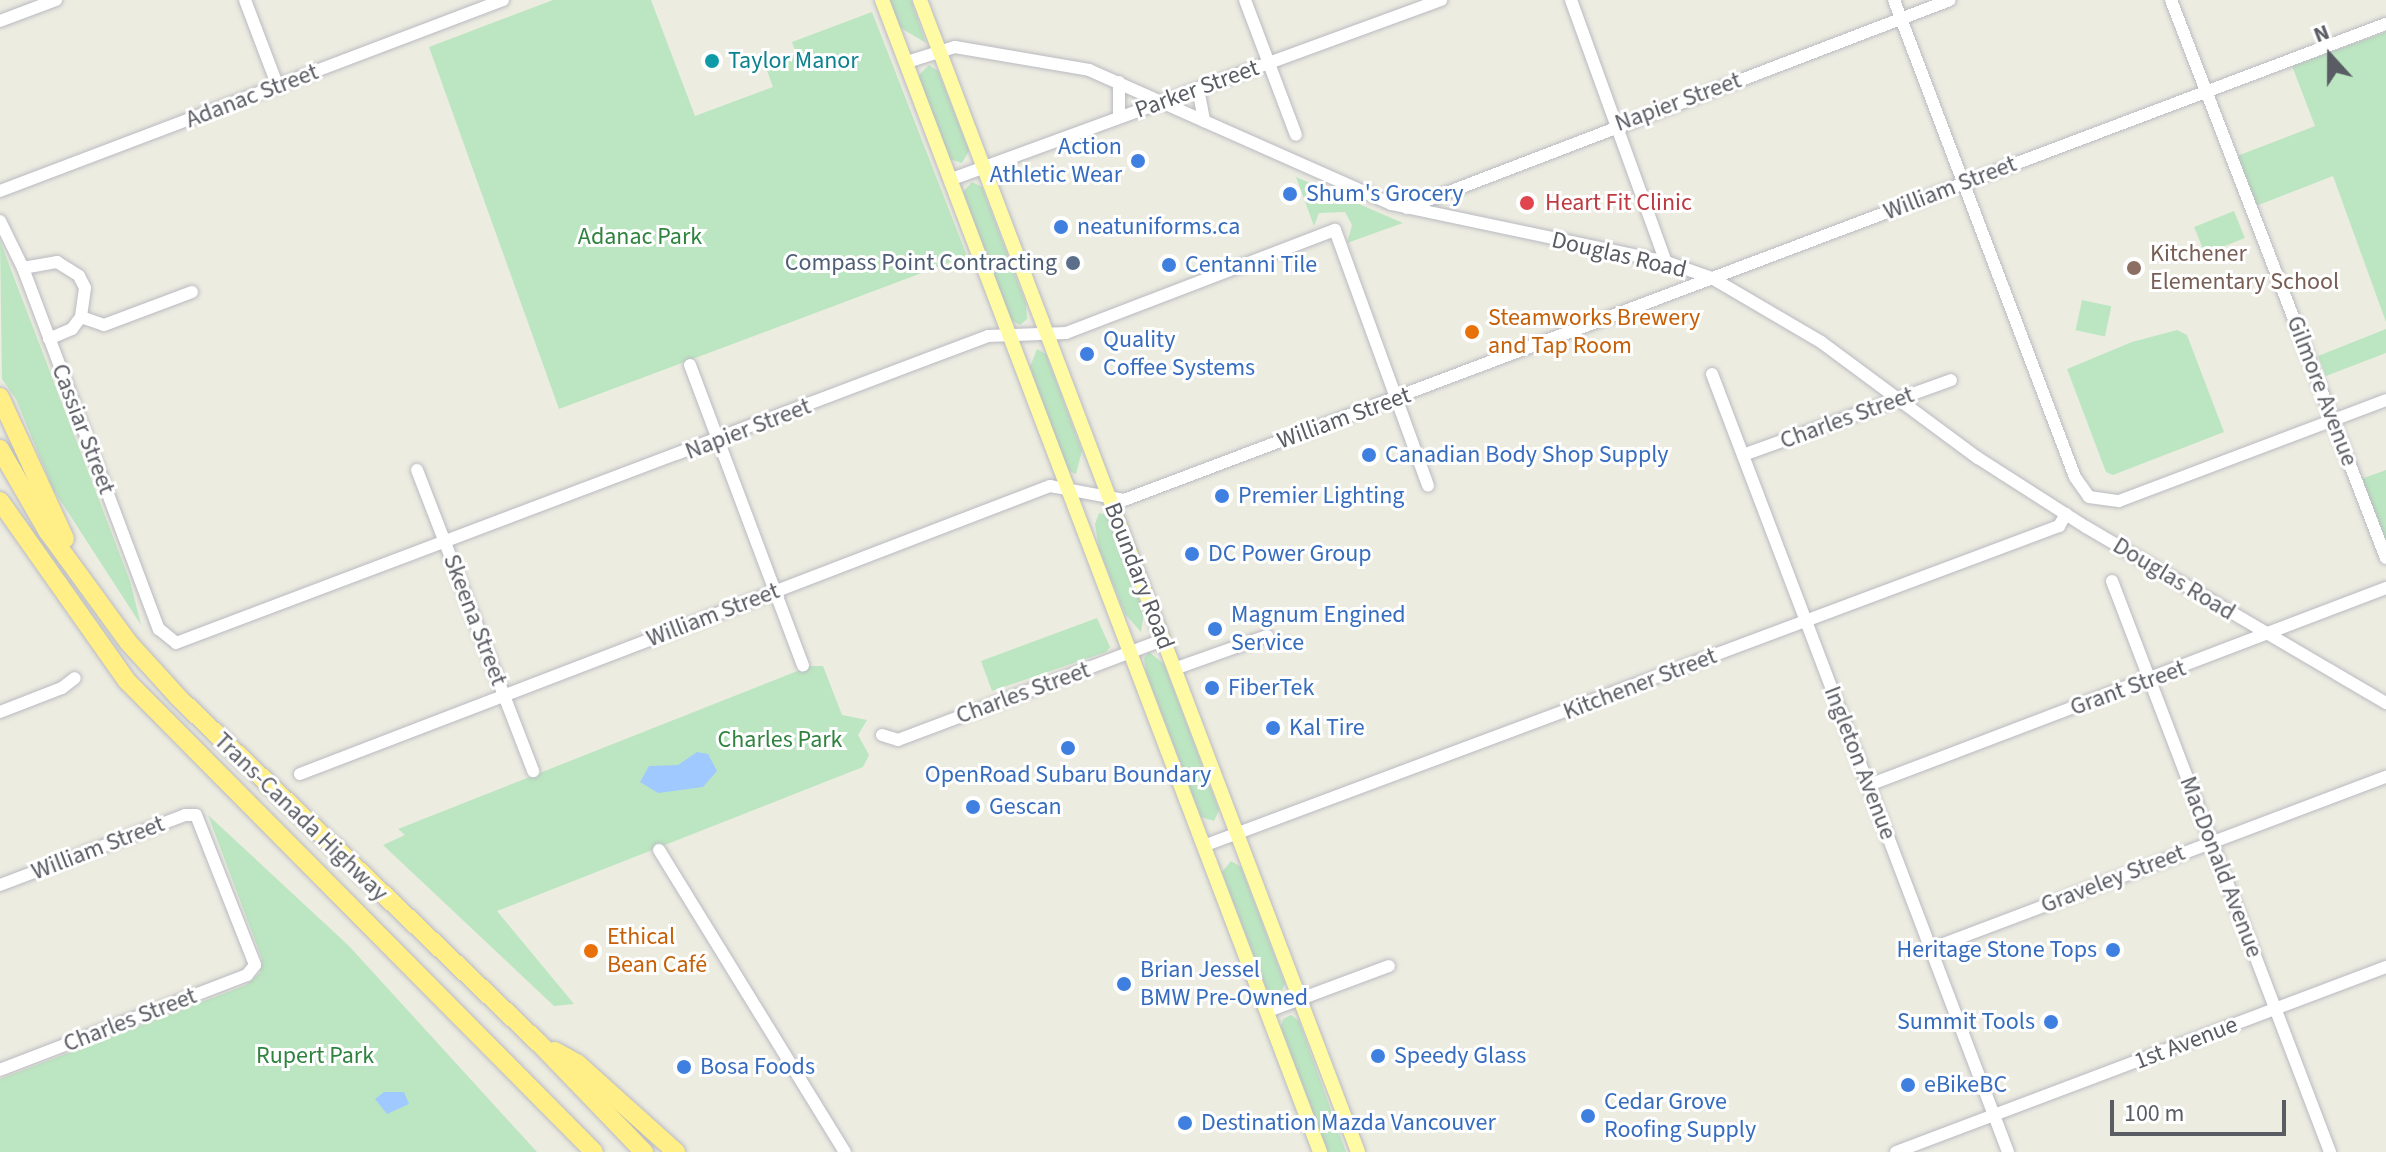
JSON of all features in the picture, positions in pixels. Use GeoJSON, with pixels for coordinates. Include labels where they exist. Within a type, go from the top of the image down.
{"type":"FeatureCollection","features":[{"type":"Feature","properties":{"kind":"highway"},"geometry":{"type":"LineString","coordinates":[[0,397],[91,591]]}},
{"type":"Feature","properties":{"kind":"highway","name":"Trans-Canada Highway"},"geometry":{"type":"LineString","coordinates":[[0,449],[48,532],[129,643],[190,710],[538,1042],[644,1152]]}},
{"type":"Feature","properties":{"kind":"highway","name":"Trans-Canada Highway"},"geometry":{"type":"LineString","coordinates":[[0,501],[127,681],[594,1152]]}},
{"type":"Feature","properties":{"kind":"highway"},"geometry":{"type":"LineString","coordinates":[[538,1042],[578,1064],[676,1152]]}},
{"type":"Feature","properties":{"kind":"highway"},"geometry":{"type":"LineString","coordinates":[[549,1106],[586,1152]]}},
{"type":"Feature","properties":{"kind":"main road","name":"Boundary Road"},"geometry":{"type":"LineString","coordinates":[[882,0],[1133,652],[1320,1152]]}},
{"type":"Feature","properties":{"kind":"main road","name":"Boundary Road"},"geometry":{"type":"LineString","coordinates":[[922,1],[1045,333],[1358,1152]]}},
{"type":"Feature","properties":{"kind":"street"},"geometry":{"type":"LineString","coordinates":[[0,21],[56,0]]}},
{"type":"Feature","properties":{"kind":"street"},"geometry":{"type":"LineString","coordinates":[[245,0],[278,87]]}},
{"type":"Feature","properties":{"kind":"street","name":"Adanac Street"},"geometry":{"type":"LineString","coordinates":[[0,191],[503,0]]}},
{"type":"Feature","properties":{"kind":"street"},"geometry":{"type":"LineString","coordinates":[[1245,0],[1296,135]]}},
{"type":"Feature","properties":{"kind":"street","name":"Parker Street"},"geometry":{"type":"LineString","coordinates":[[952,179],[1441,0]]}},
{"type":"Feature","properties":{"kind":"street"},"geometry":{"type":"LineString","coordinates":[[1571,0],[1666,262]]}},
{"type":"Feature","properties":{"kind":"street"},"geometry":{"type":"LineString","coordinates":[[1894,0],[2079,486],[2095,500],[2119,501],[2386,400]]}},
{"type":"Feature","properties":{"kind":"street","name":"Napier Street"},"geometry":{"type":"LineString","coordinates":[[1407,208],[1950,0]]}},
{"type":"Feature","properties":{"kind":"street","name":"Gilmore Avenue"},"geometry":{"type":"LineString","coordinates":[[2171,0],[2386,558]]}},
{"type":"Feature","properties":{"kind":"street","name":"William Street"},"geometry":{"type":"LineString","coordinates":[[300,774],[1050,486],[1124,500],[2386,24]]}},
{"type":"Feature","properties":{"kind":"street","name":"Douglas Road"},"geometry":{"type":"LineString","coordinates":[[907,62],[955,47],[1044,61],[1119,82],[1407,208],[1666,262],[1712,278],[1821,342],[1897,399],[2066,514],[2386,703]]}},
{"type":"Feature","properties":{"kind":"street"},"geometry":{"type":"LineString","coordinates":[[1119,82],[1119,117]]}},
{"type":"Feature","properties":{"kind":"street"},"geometry":{"type":"LineString","coordinates":[[1198,89],[1204,121]]}},
{"type":"Feature","properties":{"kind":"street","name":"Cassiar Street"},"geometry":{"type":"LineString","coordinates":[[0,221],[23,268],[165,636]]}},
{"type":"Feature","properties":{"kind":"street","name":"Napier Street"},"geometry":{"type":"LineString","coordinates":[[165,636],[176,643],[188,642],[988,336],[1066,333],[1335,230],[1396,399]]}},
{"type":"Feature","properties":{"kind":"street"},"geometry":{"type":"LineString","coordinates":[[23,268],[44,261],[69,267],[85,288],[81,317],[72,329],[49,339]]}},
{"type":"Feature","properties":{"kind":"street"},"geometry":{"type":"LineString","coordinates":[[81,317],[104,325],[192,292]]}},
{"type":"Feature","properties":{"kind":"street"},"geometry":{"type":"LineString","coordinates":[[690,365],[803,665]]}},
{"type":"Feature","properties":{"kind":"street","name":"Ingleton Avenue"},"geometry":{"type":"LineString","coordinates":[[1712,374],[2008,1152]]}},
{"type":"Feature","properties":{"kind":"street","name":"Charles Street"},"geometry":{"type":"LineString","coordinates":[[1743,455],[1951,380]]}},
{"type":"Feature","properties":{"kind":"street"},"geometry":{"type":"LineString","coordinates":[[1396,399],[1428,486]]}},
{"type":"Feature","properties":{"kind":"street","name":"Skeena Street"},"geometry":{"type":"LineString","coordinates":[[417,470],[533,771]]}},
{"type":"Feature","properties":{"kind":"street","name":"Kitchener Street"},"geometry":{"type":"LineString","coordinates":[[1206,845],[2059,526],[2066,514]]}},
{"type":"Feature","properties":{"kind":"street","name":"MacDonald Avenue"},"geometry":{"type":"LineString","coordinates":[[2112,581],[2330,1152]]}},
{"type":"Feature","properties":{"kind":"street","name":"Grant Street"},"geometry":{"type":"LineString","coordinates":[[1869,785],[2269,636],[2386,588]]}},
{"type":"Feature","properties":{"kind":"street"},"geometry":{"type":"LineString","coordinates":[[1174,669],[1267,636]]}},
{"type":"Feature","properties":{"kind":"street","name":"Charles Street"},"geometry":{"type":"LineString","coordinates":[[882,735],[898,740],[1163,640]]}},
{"type":"Feature","properties":{"kind":"street"},"geometry":{"type":"LineString","coordinates":[[0,712],[62,688],[75,678]]}},
{"type":"Feature","properties":{"kind":"street","name":"Graveley Street"},"geometry":{"type":"LineString","coordinates":[[1930,949],[2386,777]]}},
{"type":"Feature","properties":{"kind":"street","name":"William Street"},"geometry":{"type":"LineString","coordinates":[[0,885],[185,815],[196,815],[255,965]]}},
{"type":"Feature","properties":{"kind":"street"},"geometry":{"type":"LineString","coordinates":[[659,850],[845,1152]]}},
{"type":"Feature","properties":{"kind":"street","name":"Charles Street"},"geometry":{"type":"LineString","coordinates":[[0,1070],[247,975],[255,965]]}},
{"type":"Feature","properties":{"kind":"street"},"geometry":{"type":"LineString","coordinates":[[1268,1011],[1389,966]]}},
{"type":"Feature","properties":{"kind":"street","name":"1st Avenue"},"geometry":{"type":"LineString","coordinates":[[1896,1152],[2386,967]]}},
{"type":"Feature","properties":{"kind":"green space","name":"Adanac Park"},"geometry":{"type":"Polygon","coordinates":[[[553,0],[651,0],[695,116],[773,87],[765,65],[796,54],[792,42],[872,12],[967,256],[559,409],[429,47],[553,0]]]}},
{"type":"Feature","properties":{"kind":"green space"},"geometry":{"type":"Polygon","coordinates":[[[889,0],[911,0],[926,43],[901,28],[889,0]]]}},
{"type":"Feature","properties":{"kind":"green space"},"geometry":{"type":"Polygon","coordinates":[[[2386,32],[2386,322],[2333,176],[2256,206],[2237,156],[2315,126],[2292,66],[2386,32]]]}},
{"type":"Feature","properties":{"kind":"green space"},"geometry":{"type":"Polygon","coordinates":[[[929,65],[938,71],[969,151],[962,163],[949,159],[918,76],[929,65]]]}},
{"type":"Feature","properties":{"kind":"green space"},"geometry":{"type":"Polygon","coordinates":[[[1296,177],[1403,223],[1347,243],[1352,225],[1345,212],[1319,213],[1314,226],[1296,177]]]}},
{"type":"Feature","properties":{"kind":"green space"},"geometry":{"type":"Polygon","coordinates":[[[972,182],[982,187],[1026,304],[1027,319],[1020,325],[1011,320],[963,192],[972,182]]]}},
{"type":"Feature","properties":{"kind":"green space"},"geometry":{"type":"Polygon","coordinates":[[[2234,211],[2245,238],[2205,254],[2194,227],[2234,211]]]}},
{"type":"Feature","properties":{"kind":"green space"},"geometry":{"type":"Polygon","coordinates":[[[0,241],[130,581],[141,625],[53,489],[16,399],[2,379],[0,241]]]}},
{"type":"Feature","properties":{"kind":"green space"},"geometry":{"type":"Polygon","coordinates":[[[2082,300],[2111,306],[2105,337],[2076,330],[2082,300]]]}},
{"type":"Feature","properties":{"kind":"green space"},"geometry":{"type":"Polygon","coordinates":[[[2386,329],[2386,353],[2326,376],[2318,356],[2386,329]]]}},
{"type":"Feature","properties":{"kind":"green space"},"geometry":{"type":"Polygon","coordinates":[[[2177,330],[2187,335],[2224,432],[2113,475],[2106,472],[2067,369],[2132,342],[2177,330]]]}},
{"type":"Feature","properties":{"kind":"green space"},"geometry":{"type":"Polygon","coordinates":[[[1037,349],[1046,354],[1082,451],[1076,474],[1067,470],[1030,367],[1037,349]]]}},
{"type":"Feature","properties":{"kind":"green space"},"geometry":{"type":"Polygon","coordinates":[[[2386,470],[2386,542],[2361,479],[2386,470]]]}},
{"type":"Feature","properties":{"kind":"green space"},"geometry":{"type":"Polygon","coordinates":[[[1099,513],[1107,515],[1144,612],[1141,632],[1125,614],[1099,549],[1095,524],[1099,513]]]}},
{"type":"Feature","properties":{"kind":"green space"},"geometry":{"type":"Polygon","coordinates":[[[1097,618],[1110,647],[1106,652],[992,691],[981,661],[1097,618]]]}},
{"type":"Feature","properties":{"kind":"green space"},"geometry":{"type":"Polygon","coordinates":[[[1149,652],[1164,664],[1219,810],[1214,821],[1201,817],[1146,672],[1144,658],[1149,652]]]}},
{"type":"Feature","properties":{"kind":"green space","name":"Charles Park"},"geometry":{"type":"Polygon","coordinates":[[[810,666],[823,666],[842,715],[867,720],[858,735],[869,755],[863,767],[497,911],[574,1004],[554,1006],[383,845],[405,835],[398,829],[810,666]]]}},
{"type":"Feature","properties":{"kind":"green space","name":"Rupert Park"},"geometry":{"type":"Polygon","coordinates":[[[208,815],[349,946],[537,1152],[0,1152],[0,1079],[246,985],[260,973],[262,959],[208,815]]]}},
{"type":"Feature","properties":{"kind":"green space"},"geometry":{"type":"Polygon","coordinates":[[[1231,861],[1241,867],[1285,984],[1280,995],[1267,990],[1222,872],[1231,861]]]}},
{"type":"Feature","properties":{"kind":"green space"},"geometry":{"type":"Polygon","coordinates":[[[1291,1015],[1299,1021],[1346,1152],[1328,1152],[1281,1027],[1283,1019],[1291,1015]]]}},
{"type":"Feature","properties":{"kind":"water"},"geometry":{"type":"Polygon","coordinates":[[[697,752],[708,754],[717,771],[703,787],[658,793],[640,782],[649,766],[678,765],[697,752]]]}},
{"type":"Feature","properties":{"kind":"water"},"geometry":{"type":"Polygon","coordinates":[[[384,1092],[404,1092],[409,1104],[387,1114],[375,1099],[384,1092]]]}},
{"type":"Feature","properties":{"kind":"place","name":"Taylor Manor"},"geometry":{"type":"Point","coordinates":[712,61]}},
{"type":"Feature","properties":{"kind":"place","name":"Action Athletic Wear"},"geometry":{"type":"Point","coordinates":[1138,161]}},
{"type":"Feature","properties":{"kind":"place","name":"Shum's Grocery"},"geometry":{"type":"Point","coordinates":[1290,194]}},
{"type":"Feature","properties":{"kind":"place","name":"Heart Fit Clinic"},"geometry":{"type":"Point","coordinates":[1527,203]}},
{"type":"Feature","properties":{"kind":"place","name":"neatuniforms.ca"},"geometry":{"type":"Point","coordinates":[1061,227]}},
{"type":"Feature","properties":{"kind":"place","name":"Compass Point Contracting"},"geometry":{"type":"Point","coordinates":[1073,263]}},
{"type":"Feature","properties":{"kind":"place","name":"Centanni Tile"},"geometry":{"type":"Point","coordinates":[1169,265]}},
{"type":"Feature","properties":{"kind":"place","name":"Kitchener Elementary School"},"geometry":{"type":"Point","coordinates":[2134,268]}},
{"type":"Feature","properties":{"kind":"place","name":"Steamworks Brewery and Tap Room"},"geometry":{"type":"Point","coordinates":[1472,332]}},
{"type":"Feature","properties":{"kind":"place","name":"Quality Coffee Systems"},"geometry":{"type":"Point","coordinates":[1087,354]}},
{"type":"Feature","properties":{"kind":"place","name":"Canadian Body Shop Supply"},"geometry":{"type":"Point","coordinates":[1369,455]}},
{"type":"Feature","properties":{"kind":"place","name":"Premier Lighting"},"geometry":{"type":"Point","coordinates":[1222,496]}},
{"type":"Feature","properties":{"kind":"place","name":"DC Power Group"},"geometry":{"type":"Point","coordinates":[1192,554]}},
{"type":"Feature","properties":{"kind":"place","name":"Magnum Engined Service"},"geometry":{"type":"Point","coordinates":[1215,629]}},
{"type":"Feature","properties":{"kind":"place","name":"FiberTek"},"geometry":{"type":"Point","coordinates":[1212,688]}},
{"type":"Feature","properties":{"kind":"place","name":"Kal Tire"},"geometry":{"type":"Point","coordinates":[1273,728]}},
{"type":"Feature","properties":{"kind":"place","name":"OpenRoad Subaru Boundary"},"geometry":{"type":"Point","coordinates":[1068,748]}},
{"type":"Feature","properties":{"kind":"place","name":"Gescan"},"geometry":{"type":"Point","coordinates":[973,807]}},
{"type":"Feature","properties":{"kind":"place","name":"Heritage Stone Tops"},"geometry":{"type":"Point","coordinates":[2113,950]}},
{"type":"Feature","properties":{"kind":"place","name":"Ethical Bean Café"},"geometry":{"type":"Point","coordinates":[591,951]}},
{"type":"Feature","properties":{"kind":"place","name":"Brian Jessel BMW Pre-Owned"},"geometry":{"type":"Point","coordinates":[1124,984]}},
{"type":"Feature","properties":{"kind":"place","name":"Summit Tools"},"geometry":{"type":"Point","coordinates":[2051,1022]}},
{"type":"Feature","properties":{"kind":"place","name":"Speedy Glass"},"geometry":{"type":"Point","coordinates":[1378,1056]}},
{"type":"Feature","properties":{"kind":"place","name":"Bosa Foods"},"geometry":{"type":"Point","coordinates":[684,1067]}},
{"type":"Feature","properties":{"kind":"place","name":"eBikeBC"},"geometry":{"type":"Point","coordinates":[1908,1085]}},
{"type":"Feature","properties":{"kind":"place","name":"Cedar Grove Roofing Supply"},"geometry":{"type":"Point","coordinates":[1588,1116]}},
{"type":"Feature","properties":{"kind":"place","name":"Destination Mazda Vancouver"},"geometry":{"type":"Point","coordinates":[1185,1123]}}]}
